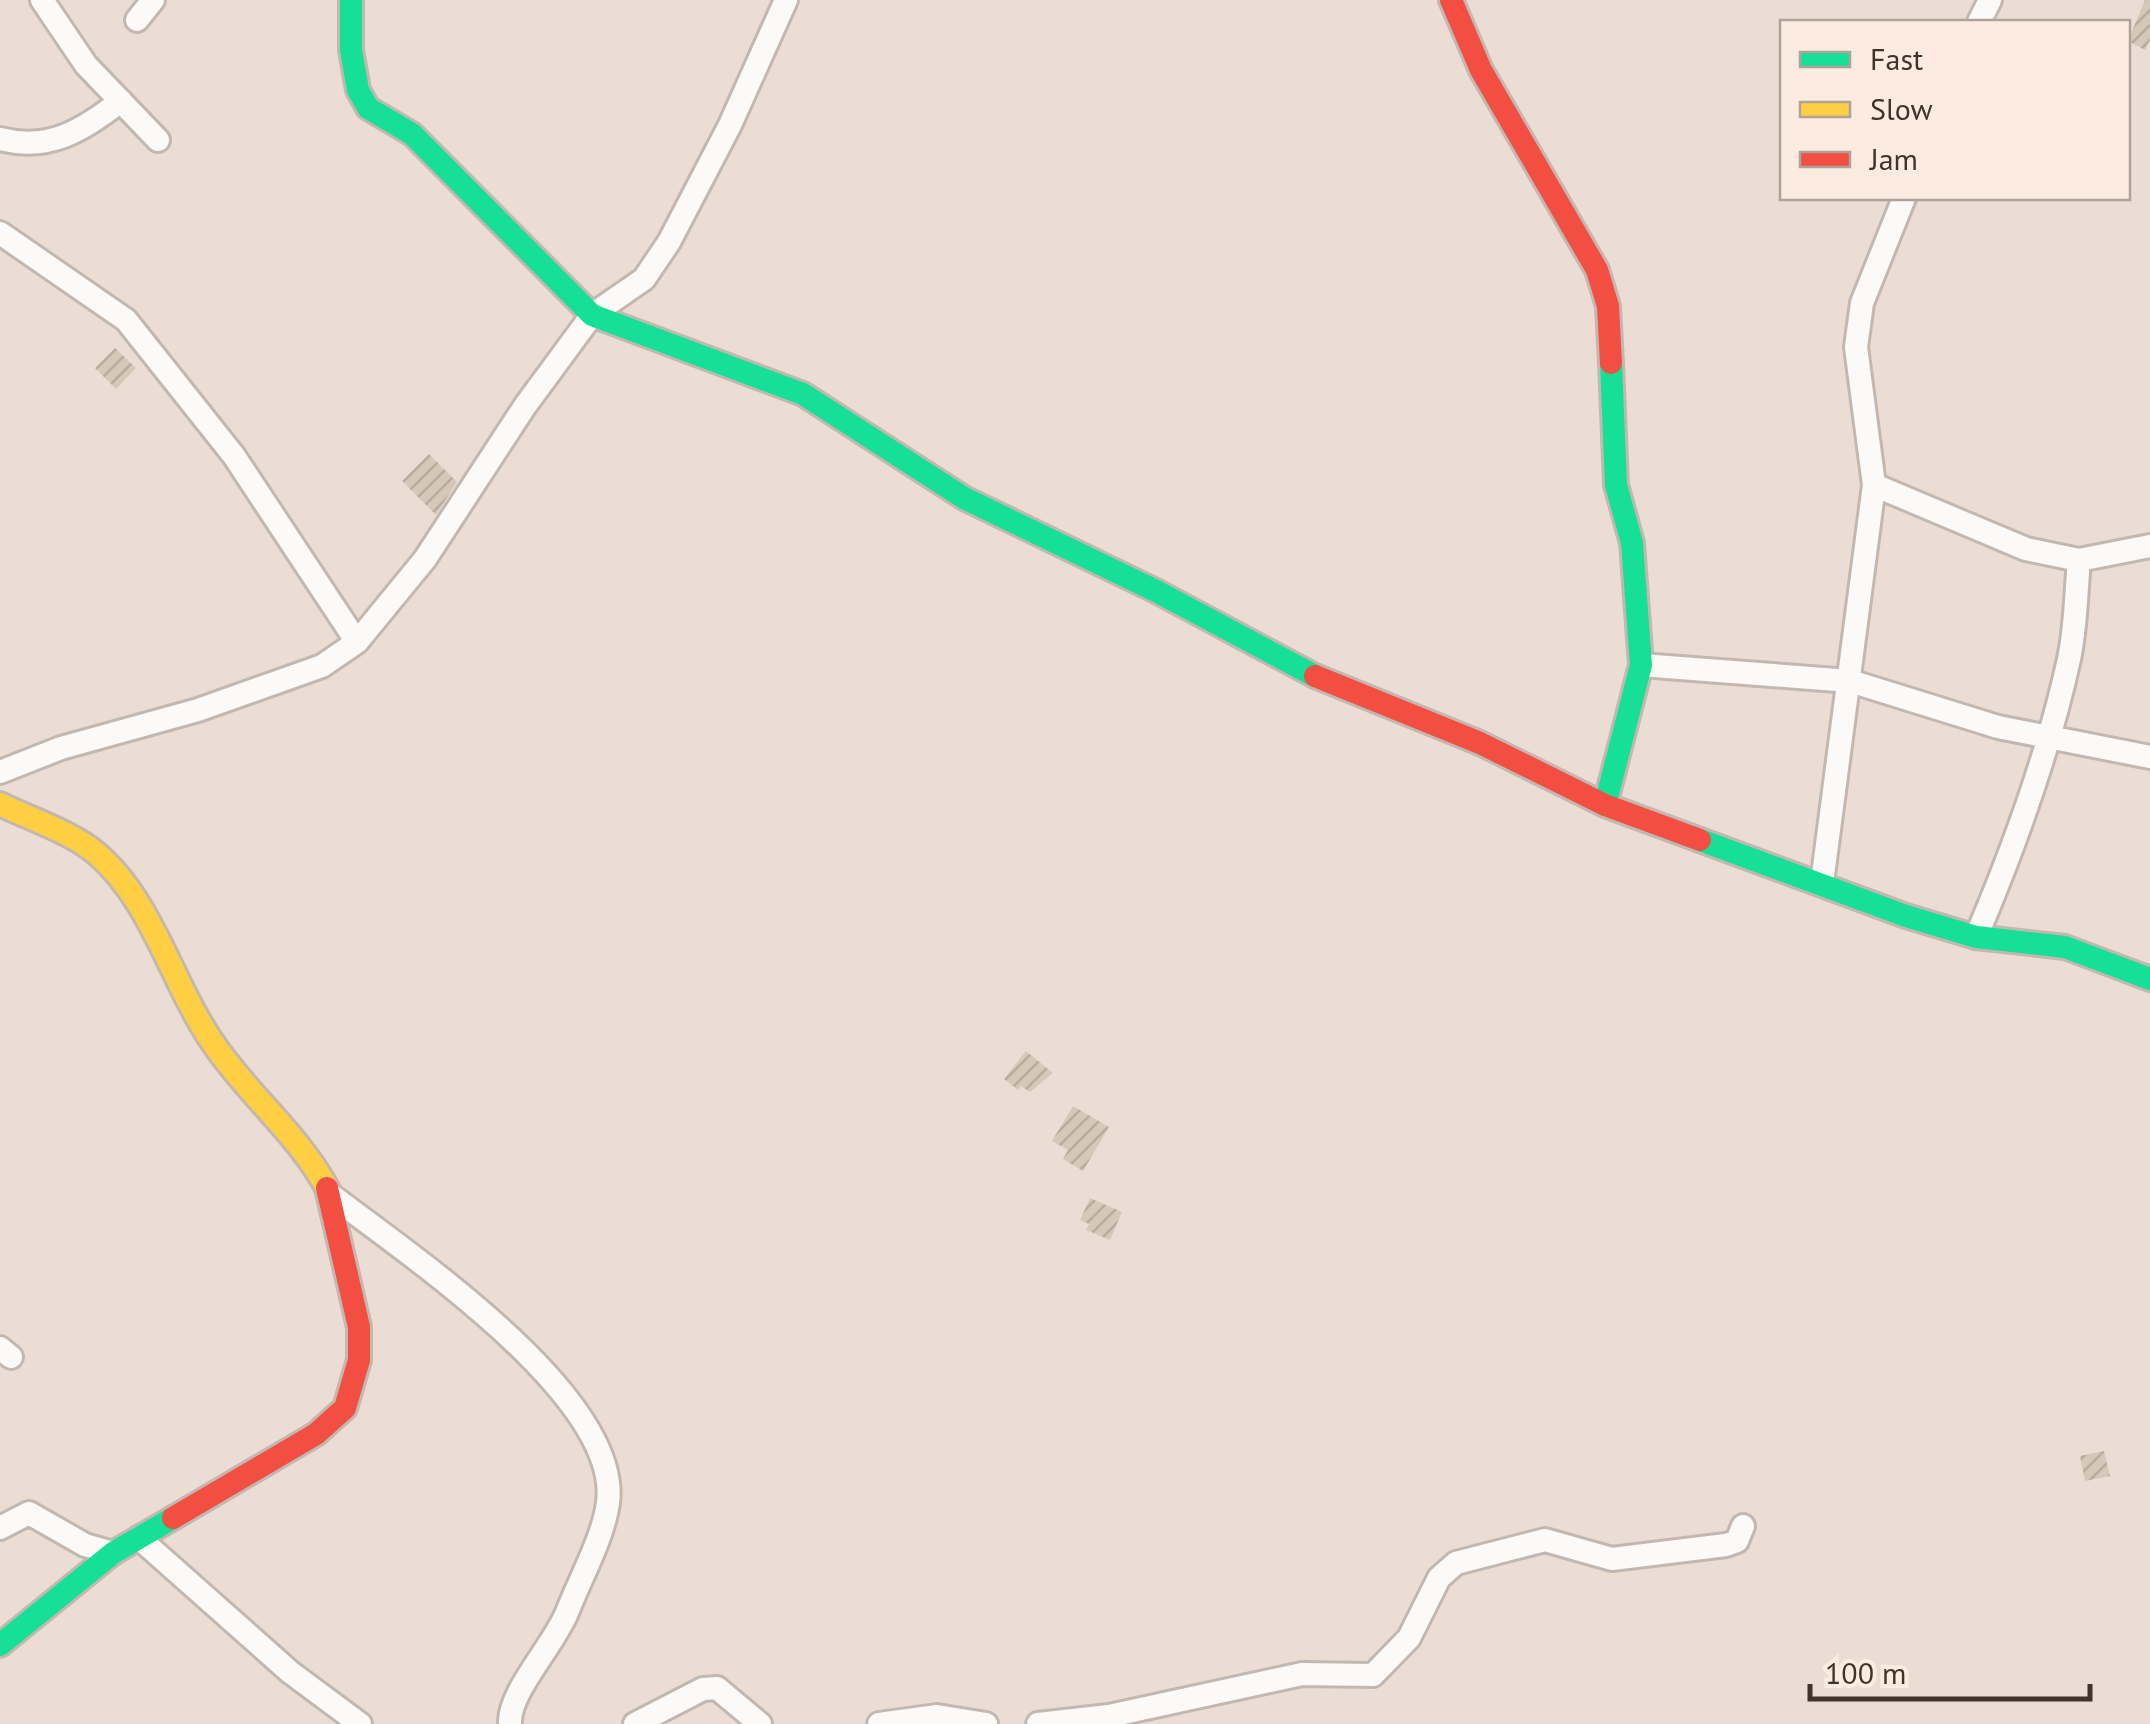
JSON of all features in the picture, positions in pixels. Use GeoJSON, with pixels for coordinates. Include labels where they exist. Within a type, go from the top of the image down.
{"type":"FeatureCollection","features":[{"type":"Feature","properties":{"kind":"street"},"geometry":{"type":"LineString","coordinates":[[42,0],[86,65],[158,140]]}},
{"type":"Feature","properties":{"kind":"street"},"geometry":{"type":"LineString","coordinates":[[137,20],[153,0]]}},
{"type":"Feature","properties":{"kind":"street"},"geometry":{"type":"LineString","coordinates":[[351,0],[358,90],[368,108],[412,134],[592,316],[804,394],[964,498],[1156,590],[1313,675],[1480,743],[1605,806],[1976,937],[2064,948],[2150,980]]}},
{"type":"Feature","properties":{"kind":"street"},"geometry":{"type":"LineString","coordinates":[[0,772],[61,748],[198,710],[305,672],[357,642],[425,559],[525,406],[592,316],[644,279],[669,242],[730,125],[786,0]]}},
{"type":"Feature","properties":{"kind":"street"},"geometry":{"type":"LineString","coordinates":[[1451,0],[1481,70],[1546,176],[1597,270],[1606,295],[1616,485],[1632,542],[1641,665],[1605,806]]}},
{"type":"Feature","properties":{"kind":"street"},"geometry":{"type":"LineString","coordinates":[[0,139],[44,144],[79,132],[121,101]]}},
{"type":"Feature","properties":{"kind":"street"},"geometry":{"type":"LineString","coordinates":[[1822,883],[1874,485],[1856,347],[1862,304],[1903,200]]}},
{"type":"Feature","properties":{"kind":"street"},"geometry":{"type":"LineString","coordinates":[[0,234],[126,320],[234,456],[357,642]]}},
{"type":"Feature","properties":{"kind":"street"},"geometry":{"type":"LineString","coordinates":[[1874,485],[2026,549],[2080,560],[2150,546]]}},
{"type":"Feature","properties":{"kind":"street"},"geometry":{"type":"LineString","coordinates":[[1976,937],[2008,860],[2048,737],[2070,656],[2080,560]]}},
{"type":"Feature","properties":{"kind":"street"},"geometry":{"type":"LineString","coordinates":[[1641,665],[1850,681],[1998,727],[2150,757]]}},
{"type":"Feature","properties":{"kind":"street"},"geometry":{"type":"LineString","coordinates":[[0,804],[94,852],[122,881],[212,1041],[251,1094],[314,1162],[332,1195],[359,1327],[359,1360],[345,1408],[316,1434],[113,1554],[0,1645]]}},
{"type":"Feature","properties":{"kind":"street"},"geometry":{"type":"LineString","coordinates":[[332,1195],[534,1358],[589,1429],[604,1462],[608,1502],[563,1624],[516,1699],[510,1724]]}},
{"type":"Feature","properties":{"kind":"street"},"geometry":{"type":"LineString","coordinates":[[0,1528],[29,1513],[85,1546],[113,1554]]}},
{"type":"Feature","properties":{"kind":"street"},"geometry":{"type":"LineString","coordinates":[[1038,1724],[1109,1716],[1302,1674],[1374,1674],[1409,1638],[1439,1578],[1456,1563],[1545,1540],[1612,1559],[1726,1545],[1736,1541],[1743,1526]]}},
{"type":"Feature","properties":{"kind":"street"},"geometry":{"type":"LineString","coordinates":[[139,1538],[290,1672],[360,1724]]}},
{"type":"Feature","properties":{"kind":"street"},"geometry":{"type":"LineString","coordinates":[[635,1724],[703,1689],[716,1688],[760,1724]]}},
{"type":"Feature","properties":{"kind":"street"},"geometry":{"type":"LineString","coordinates":[[879,1724],[937,1716],[986,1724]]}},
{"type":"Feature","properties":{"kind":"building"},"geometry":{"type":"Polygon","coordinates":[[[2145,0],[2150,0],[2150,40],[2145,50],[2130,42],[2145,0]]]}},
{"type":"Feature","properties":{"kind":"building"},"geometry":{"type":"Polygon","coordinates":[[[115,348],[136,368],[116,389],[95,368],[115,348]]]}},
{"type":"Feature","properties":{"kind":"building"},"geometry":{"type":"Polygon","coordinates":[[[429,454],[457,482],[436,515],[402,481],[429,454]]]}},
{"type":"Feature","properties":{"kind":"building"},"geometry":{"type":"Polygon","coordinates":[[[1026,1051],[1053,1073],[1030,1092],[1021,1086],[1018,1090],[1004,1079],[1026,1051]]]}},
{"type":"Feature","properties":{"kind":"building"},"geometry":{"type":"Polygon","coordinates":[[[1073,1106],[1109,1127],[1083,1171],[1063,1159],[1068,1150],[1052,1141],[1073,1106]]]}},
{"type":"Feature","properties":{"kind":"building"},"geometry":{"type":"Polygon","coordinates":[[[1090,1198],[1122,1212],[1110,1240],[1086,1230],[1089,1224],[1080,1220],[1090,1198]]]}},
{"type":"Feature","properties":{"kind":"building"},"geometry":{"type":"Polygon","coordinates":[[[2104,1451],[2110,1476],[2085,1481],[2080,1456],[2104,1451]]]}},
{"type":"Feature","properties":{"kind":"traffic: fast"},"geometry":{"type":"LineString","coordinates":[[351,0],[351,50],[358,90],[368,108],[412,134],[592,315],[803,394],[964,498],[1156,591],[1315,676]]}},
{"type":"Feature","properties":{"kind":"traffic: fast"},"geometry":{"type":"LineString","coordinates":[[1605,805],[1641,665],[1632,543],[1616,485],[1611,363]]}},
{"type":"Feature","properties":{"kind":"traffic: fast"},"geometry":{"type":"LineString","coordinates":[[1700,840],[1906,916],[1976,937],[2065,947],[2150,979]]}},
{"type":"Feature","properties":{"kind":"traffic: fast"},"geometry":{"type":"LineString","coordinates":[[0,1645],[113,1553],[173,1518]]}},
{"type":"Feature","properties":{"kind":"traffic: slow"},"geometry":{"type":"LineString","coordinates":[[0,804],[75,839],[115,872],[147,918],[213,1043],[302,1150],[327,1188]]}},
{"type":"Feature","properties":{"kind":"traffic: jam"},"geometry":{"type":"LineString","coordinates":[[1451,0],[1481,70],[1597,270],[1608,306],[1611,363]]}},
{"type":"Feature","properties":{"kind":"traffic: jam"},"geometry":{"type":"LineString","coordinates":[[1315,676],[1480,743],[1605,805],[1700,840]]}},
{"type":"Feature","properties":{"kind":"traffic: jam"},"geometry":{"type":"LineString","coordinates":[[173,1518],[316,1434],[345,1408],[359,1360],[359,1327],[327,1188]]}}]}
